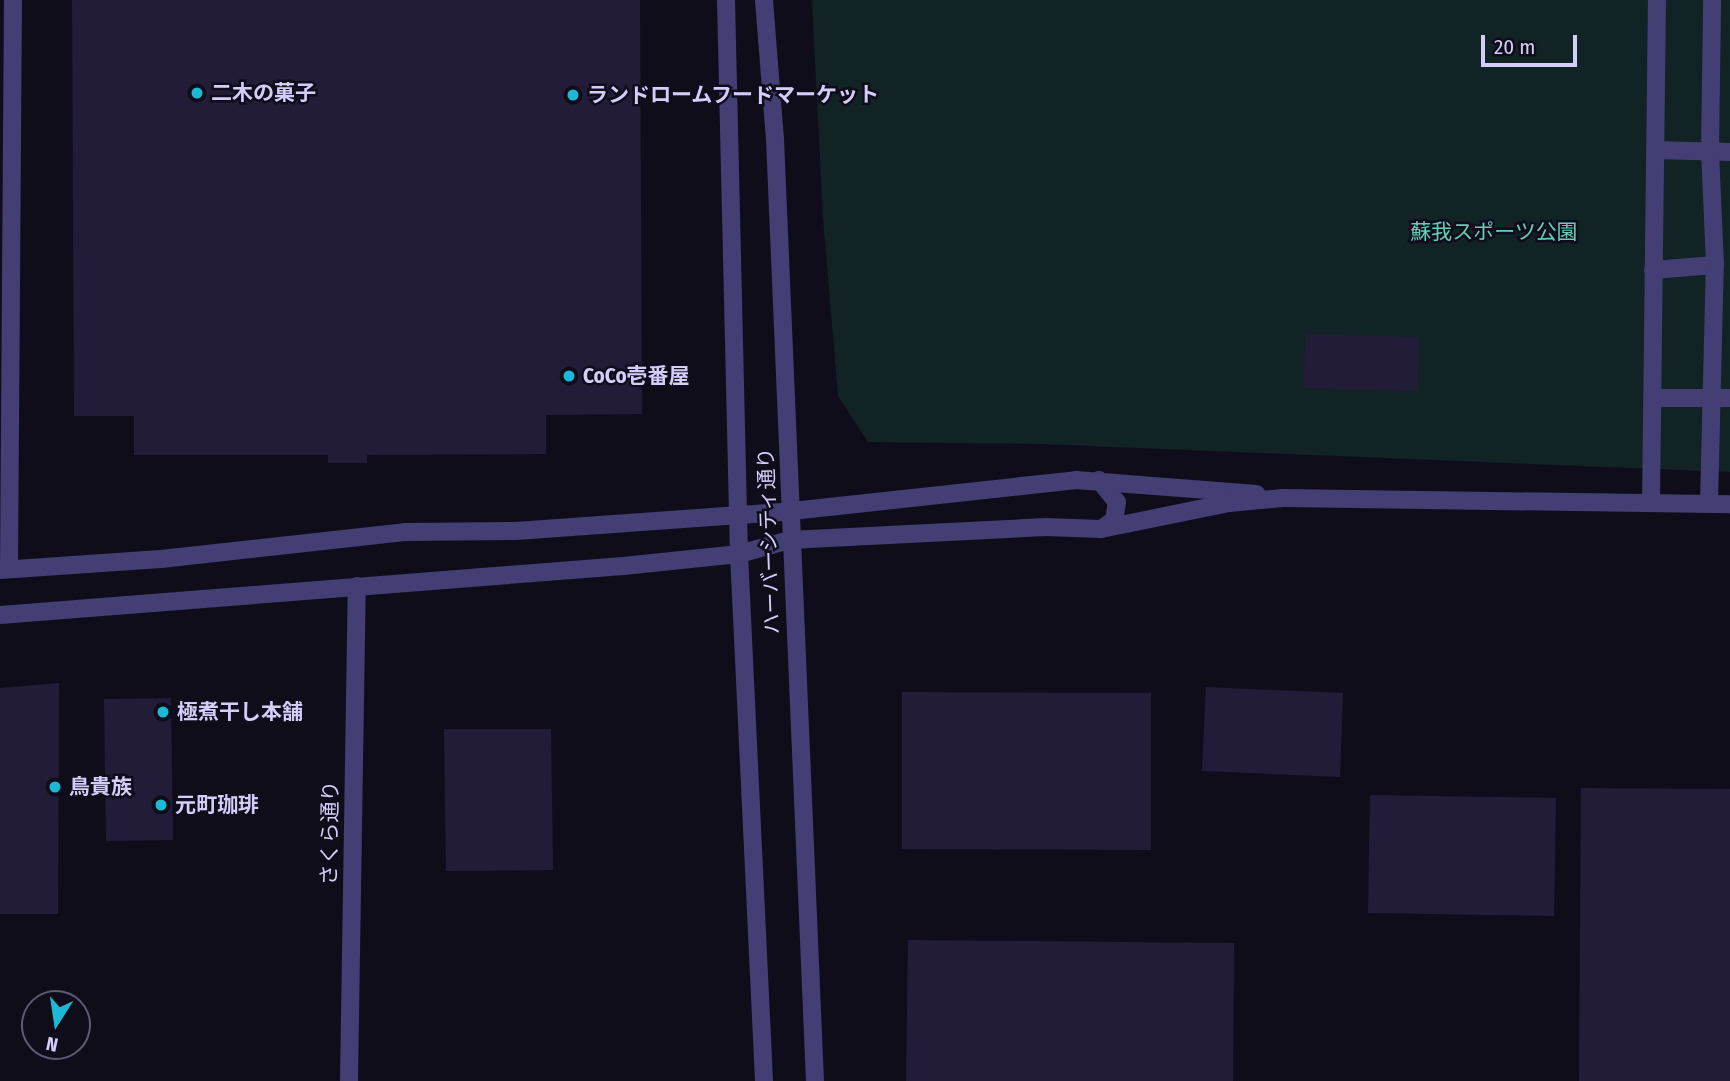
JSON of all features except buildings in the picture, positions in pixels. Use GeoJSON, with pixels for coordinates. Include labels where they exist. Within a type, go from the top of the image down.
{"type":"FeatureCollection","features":[{"type":"Feature","properties":{"kind":"street"},"geometry":{"type":"LineString","coordinates":[[13,0],[4,570],[136,561],[405,532],[516,531],[792,511],[1099,480],[1283,498],[1730,504]]}},
{"type":"Feature","properties":{"kind":"street","name":"ハーバーシティ通り"},"geometry":{"type":"LineString","coordinates":[[726,0],[728,197],[741,514],[739,554],[764,1081]]}},
{"type":"Feature","properties":{"kind":"street","name":"ハーバーシティ通り"},"geometry":{"type":"LineString","coordinates":[[764,0],[792,511],[790,540],[815,1081]]}},
{"type":"Feature","properties":{"kind":"street"},"geometry":{"type":"LineString","coordinates":[[1651,502],[1657,0]]}},
{"type":"Feature","properties":{"kind":"street"},"geometry":{"type":"LineString","coordinates":[[1709,504],[1715,265],[1710,151],[1712,0]]}},
{"type":"Feature","properties":{"kind":"street"},"geometry":{"type":"LineString","coordinates":[[1656,150],[1730,152]]}},
{"type":"Feature","properties":{"kind":"street"},"geometry":{"type":"LineString","coordinates":[[1653,270],[1715,265]]}},
{"type":"Feature","properties":{"kind":"street"},"geometry":{"type":"LineString","coordinates":[[1653,398],[1730,398]]}},
{"type":"Feature","properties":{"kind":"street"},"geometry":{"type":"LineString","coordinates":[[1099,480],[1117,502],[1114,520],[1101,529]]}},
{"type":"Feature","properties":{"kind":"street"},"geometry":{"type":"LineString","coordinates":[[0,615],[739,554],[790,540],[1046,527],[1101,529],[1229,503],[1283,498]]}},
{"type":"Feature","properties":{"kind":"street","name":"さくら通り"},"geometry":{"type":"LineString","coordinates":[[349,1081],[357,586]]}},
{"type":"Feature","properties":{"kind":"green space","name":"蘇我スポーツ公園"},"geometry":{"type":"Polygon","coordinates":[[[812,0],[1730,0],[1730,472],[1040,444],[868,442],[838,396],[823,218],[812,0]]]}},
{"type":"Feature","properties":{"kind":"place","name":"二木の菓子"},"geometry":{"type":"Point","coordinates":[197,93]}},
{"type":"Feature","properties":{"kind":"place","name":"ランドロームフードマーケット"},"geometry":{"type":"Point","coordinates":[573,95]}},
{"type":"Feature","properties":{"kind":"place","name":"CoCo壱番屋"},"geometry":{"type":"Point","coordinates":[569,376]}},
{"type":"Feature","properties":{"kind":"place","name":"極煮干し本舗"},"geometry":{"type":"Point","coordinates":[163,712]}},
{"type":"Feature","properties":{"kind":"place","name":"鳥貴族"},"geometry":{"type":"Point","coordinates":[55,787]}},
{"type":"Feature","properties":{"kind":"place","name":"元町珈琲"},"geometry":{"type":"Point","coordinates":[161,805]}}]}
